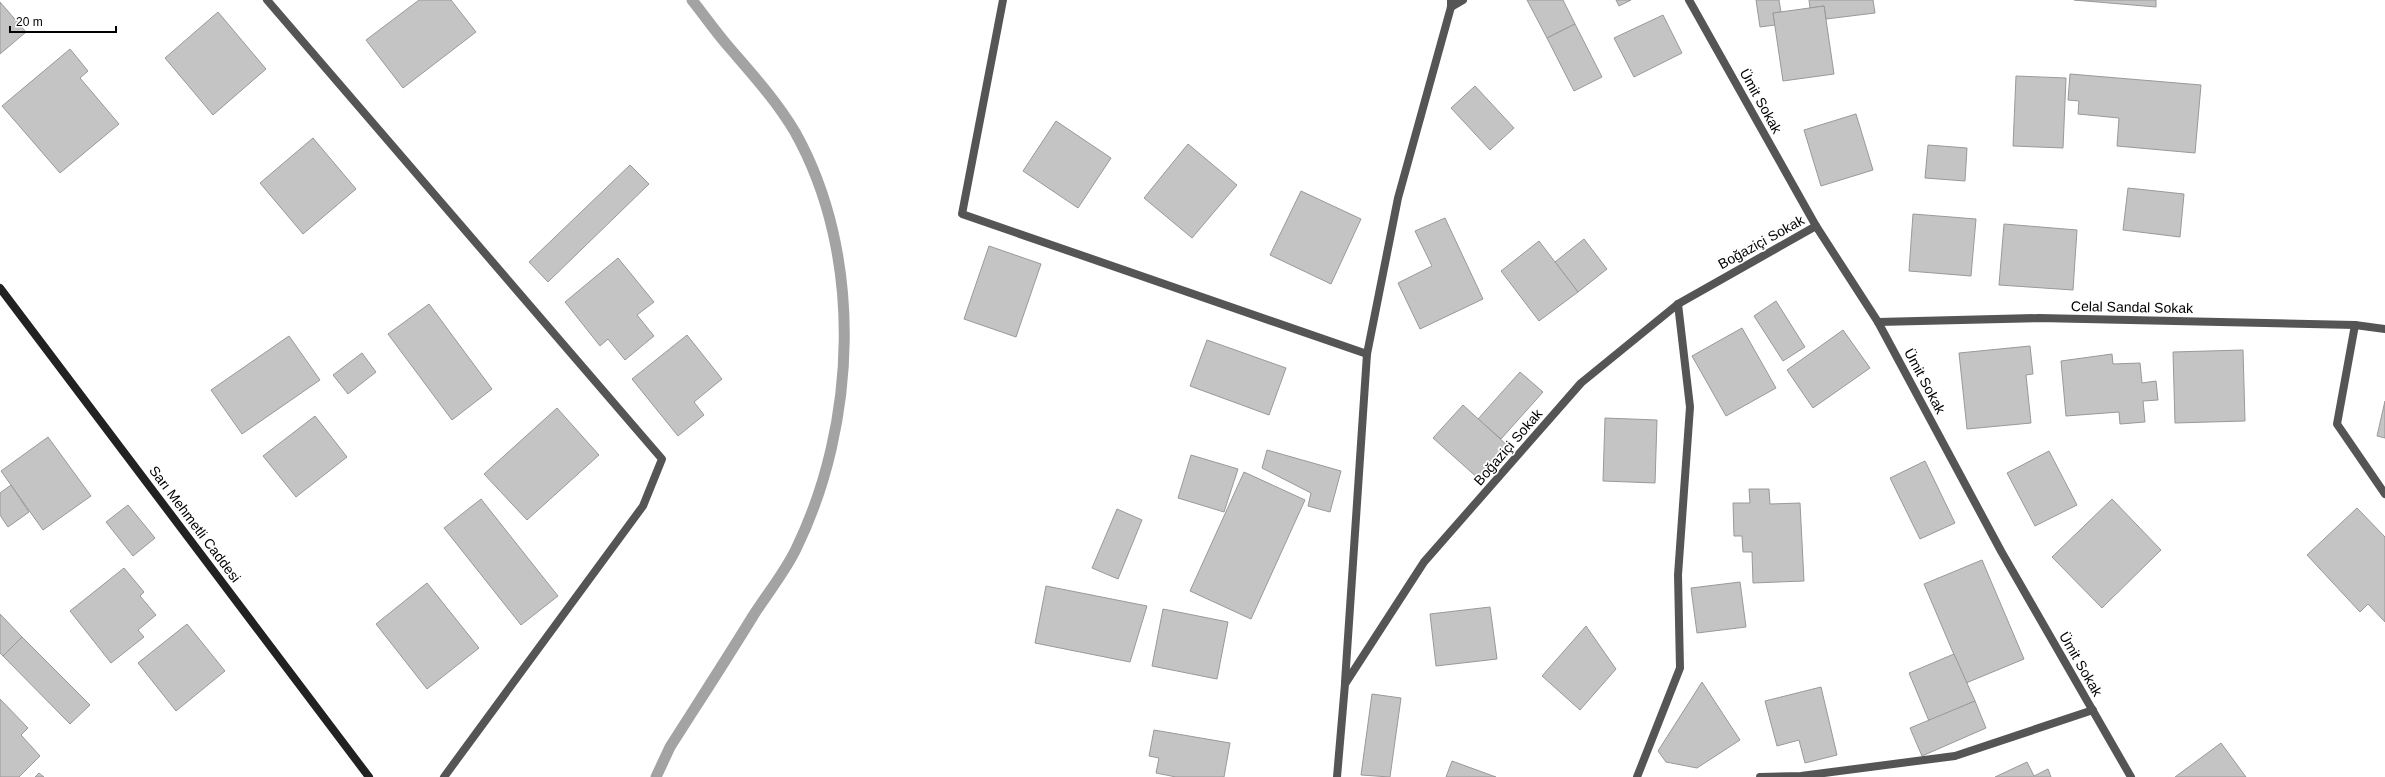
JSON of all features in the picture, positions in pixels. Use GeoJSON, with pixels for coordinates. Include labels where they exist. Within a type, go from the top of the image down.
{"type":"FeatureCollection","features":[{"type":"Feature","properties":{"kind":"street"},"geometry":{"type":"LineString","coordinates":[[267,0],[662,459],[643,506],[444,777]]}},
{"type":"Feature","properties":{"kind":"street"},"geometry":{"type":"LineString","coordinates":[[1003,0],[962,214],[1367,354]]}},
{"type":"Feature","properties":{"kind":"street"},"geometry":{"type":"LineString","coordinates":[[1345,684],[1367,354],[1398,198],[1451,3],[1463,0]]}},
{"type":"Feature","properties":{"kind":"street","name":"Ümit Sokak"},"geometry":{"type":"LineString","coordinates":[[1689,0],[1816,226],[1878,322],[2001,551],[2131,777]]}},
{"type":"Feature","properties":{"kind":"street","name":"Boğaziçi Sokak"},"geometry":{"type":"LineString","coordinates":[[1337,777],[1345,684],[1424,562],[1581,383],[1678,304],[1816,226]]}},
{"type":"Feature","properties":{"kind":"street","name":"Sarı Mehmetli Caddesi"},"geometry":{"type":"LineString","coordinates":[[0,288],[368,777]]}},
{"type":"Feature","properties":{"kind":"street"},"geometry":{"type":"LineString","coordinates":[[1637,777],[1680,668],[1678,575],[1690,407],[1678,304]]}},
{"type":"Feature","properties":{"kind":"street","name":"Celal Sandal Sokak"},"geometry":{"type":"LineString","coordinates":[[1878,322],[2039,318],[2355,325],[2385,329]]}},
{"type":"Feature","properties":{"kind":"street"},"geometry":{"type":"LineString","coordinates":[[2355,325],[2337,424],[2385,494]]}},
{"type":"Feature","properties":{"kind":"street"},"geometry":{"type":"LineString","coordinates":[[1760,777],[1801,776],[1955,756],[2093,710]]}},
{"type":"Feature","properties":{"kind":"building"},"geometry":{"type":"Polygon","coordinates":[[[419,0],[451,0],[476,32],[403,88],[366,40],[419,0]]]}},
{"type":"Feature","properties":{"kind":"building"},"geometry":{"type":"Polygon","coordinates":[[[1527,0],[1563,0],[1575,24],[1547,38],[1527,0]]]}},
{"type":"Feature","properties":{"kind":"building"},"geometry":{"type":"Polygon","coordinates":[[[1616,0],[1631,0],[1619,6],[1616,0]]]}},
{"type":"Feature","properties":{"kind":"building"},"geometry":{"type":"Polygon","coordinates":[[[1756,0],[1779,0],[1781,12],[1773,13],[1775,25],[1760,27],[1756,0]]]}},
{"type":"Feature","properties":{"kind":"building"},"geometry":{"type":"Polygon","coordinates":[[[1809,0],[1873,0],[1875,13],[1826,19],[1824,6],[1810,8],[1809,0]]]}},
{"type":"Feature","properties":{"kind":"building"},"geometry":{"type":"Polygon","coordinates":[[[2074,0],[2156,0],[2156,7],[2074,0]]]}},
{"type":"Feature","properties":{"kind":"building"},"geometry":{"type":"Polygon","coordinates":[[[0,2],[26,32],[0,54],[0,2]]]}},
{"type":"Feature","properties":{"kind":"building"},"geometry":{"type":"Polygon","coordinates":[[[1824,6],[1834,74],[1783,81],[1773,13],[1824,6]]]}},
{"type":"Feature","properties":{"kind":"building"},"geometry":{"type":"Polygon","coordinates":[[[218,12],[266,69],[213,115],[165,58],[218,12]]]}},
{"type":"Feature","properties":{"kind":"building"},"geometry":{"type":"Polygon","coordinates":[[[1663,15],[1682,53],[1634,77],[1614,38],[1663,15]]]}},
{"type":"Feature","properties":{"kind":"building"},"geometry":{"type":"Polygon","coordinates":[[[1575,24],[1602,77],[1574,91],[1547,38],[1575,24]]]}},
{"type":"Feature","properties":{"kind":"building"},"geometry":{"type":"Polygon","coordinates":[[[70,49],[88,71],[80,78],[119,124],[60,173],[2,106],[70,49]]]}},
{"type":"Feature","properties":{"kind":"building"},"geometry":{"type":"Polygon","coordinates":[[[2070,74],[2201,85],[2195,153],[2117,146],[2119,118],[2078,114],[2079,101],[2068,100],[2070,74]]]}},
{"type":"Feature","properties":{"kind":"building"},"geometry":{"type":"Polygon","coordinates":[[[2016,76],[2066,78],[2063,148],[2013,146],[2016,76]]]}},
{"type":"Feature","properties":{"kind":"building"},"geometry":{"type":"Polygon","coordinates":[[[1475,86],[1514,128],[1490,150],[1451,108],[1475,86]]]}},
{"type":"Feature","properties":{"kind":"building"},"geometry":{"type":"Polygon","coordinates":[[[1856,114],[1873,170],[1821,186],[1804,130],[1856,114]]]}},
{"type":"Feature","properties":{"kind":"building"},"geometry":{"type":"Polygon","coordinates":[[[1056,121],[1111,158],[1078,208],[1023,171],[1056,121]]]}},
{"type":"Feature","properties":{"kind":"building"},"geometry":{"type":"Polygon","coordinates":[[[313,138],[356,189],[303,234],[260,183],[313,138]]]}},
{"type":"Feature","properties":{"kind":"building"},"geometry":{"type":"Polygon","coordinates":[[[1188,144],[1237,185],[1192,238],[1144,198],[1188,144]]]}},
{"type":"Feature","properties":{"kind":"building"},"geometry":{"type":"Polygon","coordinates":[[[1928,145],[1967,148],[1965,181],[1925,178],[1928,145]]]}},
{"type":"Feature","properties":{"kind":"building"},"geometry":{"type":"Polygon","coordinates":[[[630,165],[649,184],[548,282],[529,262],[630,165]]]}},
{"type":"Feature","properties":{"kind":"building"},"geometry":{"type":"Polygon","coordinates":[[[2128,188],[2184,194],[2180,237],[2123,230],[2128,188]]]}},
{"type":"Feature","properties":{"kind":"building"},"geometry":{"type":"Polygon","coordinates":[[[1301,191],[1361,219],[1331,284],[1270,255],[1301,191]]]}},
{"type":"Feature","properties":{"kind":"building"},"geometry":{"type":"Polygon","coordinates":[[[1913,214],[1976,219],[1971,276],[1909,271],[1913,214]]]}},
{"type":"Feature","properties":{"kind":"building"},"geometry":{"type":"Polygon","coordinates":[[[1445,218],[1483,299],[1420,329],[1398,283],[1432,266],[1415,231],[1445,218]]]}},
{"type":"Feature","properties":{"kind":"building"},"geometry":{"type":"Polygon","coordinates":[[[2004,224],[2077,230],[2073,290],[1999,285],[2004,224]]]}},
{"type":"Feature","properties":{"kind":"building"},"geometry":{"type":"Polygon","coordinates":[[[1584,239],[1607,269],[1578,292],[1555,262],[1584,239]]]}},
{"type":"Feature","properties":{"kind":"building"},"geometry":{"type":"Polygon","coordinates":[[[1539,241],[1578,292],[1539,321],[1501,271],[1539,241]]]}},
{"type":"Feature","properties":{"kind":"building"},"geometry":{"type":"Polygon","coordinates":[[[989,246],[1041,264],[1016,337],[964,319],[989,246]]]}},
{"type":"Feature","properties":{"kind":"building"},"geometry":{"type":"Polygon","coordinates":[[[618,258],[654,302],[637,315],[654,336],[625,360],[608,339],[600,346],[565,302],[618,258]]]}},
{"type":"Feature","properties":{"kind":"building"},"geometry":{"type":"Polygon","coordinates":[[[1776,301],[1805,347],[1783,361],[1754,316],[1776,301]]]}},
{"type":"Feature","properties":{"kind":"building"},"geometry":{"type":"Polygon","coordinates":[[[429,304],[492,389],[452,420],[388,334],[429,304]]]}},
{"type":"Feature","properties":{"kind":"building"},"geometry":{"type":"Polygon","coordinates":[[[1742,328],[1776,388],[1726,416],[1692,356],[1742,328]]]}},
{"type":"Feature","properties":{"kind":"building"},"geometry":{"type":"Polygon","coordinates":[[[1843,330],[1870,368],[1813,408],[1787,370],[1843,330]]]}},
{"type":"Feature","properties":{"kind":"building"},"geometry":{"type":"Polygon","coordinates":[[[687,335],[722,379],[694,402],[704,415],[678,436],[632,379],[687,335]]]}},
{"type":"Feature","properties":{"kind":"building"},"geometry":{"type":"Polygon","coordinates":[[[289,336],[320,380],[242,434],[211,390],[289,336]]]}},
{"type":"Feature","properties":{"kind":"building"},"geometry":{"type":"Polygon","coordinates":[[[1207,340],[1286,368],[1269,415],[1190,386],[1207,340]]]}},
{"type":"Feature","properties":{"kind":"building"},"geometry":{"type":"Polygon","coordinates":[[[2030,346],[2033,374],[2026,375],[2031,423],[1967,429],[1959,353],[2030,346]]]}},
{"type":"Feature","properties":{"kind":"building"},"geometry":{"type":"Polygon","coordinates":[[[2243,350],[2245,421],[2175,423],[2173,352],[2243,350]]]}},
{"type":"Feature","properties":{"kind":"building"},"geometry":{"type":"Polygon","coordinates":[[[362,353],[376,372],[348,394],[333,375],[362,353]]]}},
{"type":"Feature","properties":{"kind":"building"},"geometry":{"type":"Polygon","coordinates":[[[2112,354],[2113,364],[2140,363],[2142,383],[2156,381],[2158,400],[2143,401],[2145,422],[2120,424],[2119,412],[2066,416],[2061,361],[2112,354]]]}},
{"type":"Feature","properties":{"kind":"building"},"geometry":{"type":"Polygon","coordinates":[[[1520,372],[1543,392],[1501,439],[1478,419],[1520,372]]]}},
{"type":"Feature","properties":{"kind":"building"},"geometry":{"type":"Polygon","coordinates":[[[2385,401],[2385,438],[2377,436],[2385,401]]]}},
{"type":"Feature","properties":{"kind":"building"},"geometry":{"type":"Polygon","coordinates":[[[1463,405],[1509,447],[1480,480],[1433,438],[1463,405]]]}},
{"type":"Feature","properties":{"kind":"building"},"geometry":{"type":"Polygon","coordinates":[[[557,408],[599,455],[527,520],[484,474],[557,408]]]}},
{"type":"Feature","properties":{"kind":"building"},"geometry":{"type":"Polygon","coordinates":[[[315,416],[347,457],[296,497],[263,456],[315,416]]]}},
{"type":"Feature","properties":{"kind":"building"},"geometry":{"type":"Polygon","coordinates":[[[1605,418],[1657,420],[1655,483],[1603,481],[1605,418]]]}},
{"type":"Feature","properties":{"kind":"building"},"geometry":{"type":"Polygon","coordinates":[[[48,437],[91,496],[43,530],[1,471],[48,437]]]}},
{"type":"Feature","properties":{"kind":"building"},"geometry":{"type":"Polygon","coordinates":[[[1267,450],[1341,471],[1330,512],[1308,506],[1311,493],[1262,468],[1267,450]]]}},
{"type":"Feature","properties":{"kind":"building"},"geometry":{"type":"Polygon","coordinates":[[[2049,451],[2077,505],[2035,526],[2007,473],[2049,451]]]}},
{"type":"Feature","properties":{"kind":"building"},"geometry":{"type":"Polygon","coordinates":[[[1191,455],[1238,469],[1224,512],[1178,498],[1191,455]]]}},
{"type":"Feature","properties":{"kind":"building"},"geometry":{"type":"Polygon","coordinates":[[[1925,461],[1955,523],[1920,539],[1890,478],[1925,461]]]}},
{"type":"Feature","properties":{"kind":"building"},"geometry":{"type":"Polygon","coordinates":[[[1244,472],[1305,500],[1251,619],[1190,591],[1244,472]]]}},
{"type":"Feature","properties":{"kind":"building"},"geometry":{"type":"Polygon","coordinates":[[[11,485],[29,512],[8,527],[0,515],[0,493],[11,485]]]}},
{"type":"Feature","properties":{"kind":"building"},"geometry":{"type":"Polygon","coordinates":[[[1749,489],[1769,489],[1770,504],[1800,503],[1804,581],[1753,583],[1752,552],[1743,552],[1742,536],[1734,536],[1733,503],[1750,503],[1749,489]]]}},
{"type":"Feature","properties":{"kind":"building"},"geometry":{"type":"Polygon","coordinates":[[[481,499],[558,596],[521,625],[444,528],[481,499]]]}},
{"type":"Feature","properties":{"kind":"building"},"geometry":{"type":"Polygon","coordinates":[[[2112,499],[2161,550],[2102,608],[2052,557],[2112,499]]]}},
{"type":"Feature","properties":{"kind":"building"},"geometry":{"type":"Polygon","coordinates":[[[128,505],[155,538],[133,556],[106,522],[128,505]]]}},
{"type":"Feature","properties":{"kind":"building"},"geometry":{"type":"Polygon","coordinates":[[[2357,508],[2385,537],[2385,622],[2368,604],[2360,612],[2307,555],[2357,508]]]}},
{"type":"Feature","properties":{"kind":"building"},"geometry":{"type":"Polygon","coordinates":[[[1117,509],[1142,520],[1118,579],[1092,568],[1117,509]]]}},
{"type":"Feature","properties":{"kind":"building"},"geometry":{"type":"Polygon","coordinates":[[[1982,560],[2024,659],[1966,683],[1924,584],[1982,560]]]}},
{"type":"Feature","properties":{"kind":"building"},"geometry":{"type":"Polygon","coordinates":[[[124,568],[144,592],[140,596],[156,615],[138,630],[144,637],[111,663],[70,611],[124,568]]]}},
{"type":"Feature","properties":{"kind":"building"},"geometry":{"type":"Polygon","coordinates":[[[1740,582],[1746,627],[1697,633],[1691,588],[1740,582]]]}},
{"type":"Feature","properties":{"kind":"building"},"geometry":{"type":"Polygon","coordinates":[[[427,583],[479,648],[427,689],[376,624],[427,583]]]}},
{"type":"Feature","properties":{"kind":"building"},"geometry":{"type":"Polygon","coordinates":[[[1046,586],[1147,606],[1130,662],[1035,643],[1046,586]]]}},
{"type":"Feature","properties":{"kind":"building"},"geometry":{"type":"Polygon","coordinates":[[[1490,607],[1497,659],[1436,666],[1430,614],[1490,607]]]}},
{"type":"Feature","properties":{"kind":"building"},"geometry":{"type":"Polygon","coordinates":[[[1163,609],[1228,622],[1217,679],[1152,666],[1163,609]]]}},
{"type":"Feature","properties":{"kind":"building"},"geometry":{"type":"Polygon","coordinates":[[[0,614],[22,637],[3,656],[0,653],[0,614]]]}},
{"type":"Feature","properties":{"kind":"building"},"geometry":{"type":"Polygon","coordinates":[[[187,624],[225,671],[176,711],[138,663],[187,624]]]}},
{"type":"Feature","properties":{"kind":"building"},"geometry":{"type":"Polygon","coordinates":[[[1586,626],[1616,669],[1580,710],[1542,676],[1586,626]]]}},
{"type":"Feature","properties":{"kind":"building"},"geometry":{"type":"Polygon","coordinates":[[[22,637],[90,705],[70,724],[3,656],[22,637]]]}},
{"type":"Feature","properties":{"kind":"building"},"geometry":{"type":"Polygon","coordinates":[[[1954,654],[1975,701],[1929,721],[1909,673],[1954,654]]]}},
{"type":"Feature","properties":{"kind":"building"},"geometry":{"type":"Polygon","coordinates":[[[1702,682],[1740,740],[1697,768],[1666,762],[1658,751],[1702,682]]]}},
{"type":"Feature","properties":{"kind":"building"},"geometry":{"type":"Polygon","coordinates":[[[1821,687],[1837,755],[1805,763],[1799,740],[1777,746],[1765,701],[1821,687]]]}},
{"type":"Feature","properties":{"kind":"building"},"geometry":{"type":"Polygon","coordinates":[[[1372,694],[1401,698],[1390,777],[1361,775],[1372,694]]]}},
{"type":"Feature","properties":{"kind":"building"},"geometry":{"type":"Polygon","coordinates":[[[0,699],[28,728],[21,735],[40,756],[19,777],[0,777],[0,699]]]}},
{"type":"Feature","properties":{"kind":"building"},"geometry":{"type":"Polygon","coordinates":[[[1975,701],[1986,728],[1922,756],[1910,728],[1975,701]]]}},
{"type":"Feature","properties":{"kind":"building"},"geometry":{"type":"Polygon","coordinates":[[[1154,730],[1230,743],[1224,777],[1176,777],[1156,773],[1159,758],[1149,756],[1154,730]]]}},
{"type":"Feature","properties":{"kind":"building"},"geometry":{"type":"Polygon","coordinates":[[[2221,743],[2246,777],[2175,777],[2221,743]]]}},
{"type":"Feature","properties":{"kind":"building"},"geometry":{"type":"Polygon","coordinates":[[[1452,761],[1496,777],[1446,777],[1452,761]]]}},
{"type":"Feature","properties":{"kind":"building"},"geometry":{"type":"Polygon","coordinates":[[[2027,762],[2034,776],[2048,769],[2051,777],[1995,777],[2027,762]]]}},
{"type":"Feature","properties":{"kind":"building"},"geometry":{"type":"Polygon","coordinates":[[[39,773],[44,777],[35,777],[39,773]]]}},
{"type":"Feature","properties":{"kind":"waterway"},"geometry":{"type":"LineString","coordinates":[[656,777],[670,747],[753,616],[792,558],[796,549],[816,500],[831,448],[841,395],[844,340],[842,285],[833,231],[817,180],[788,120],[692,0]]}}]}
